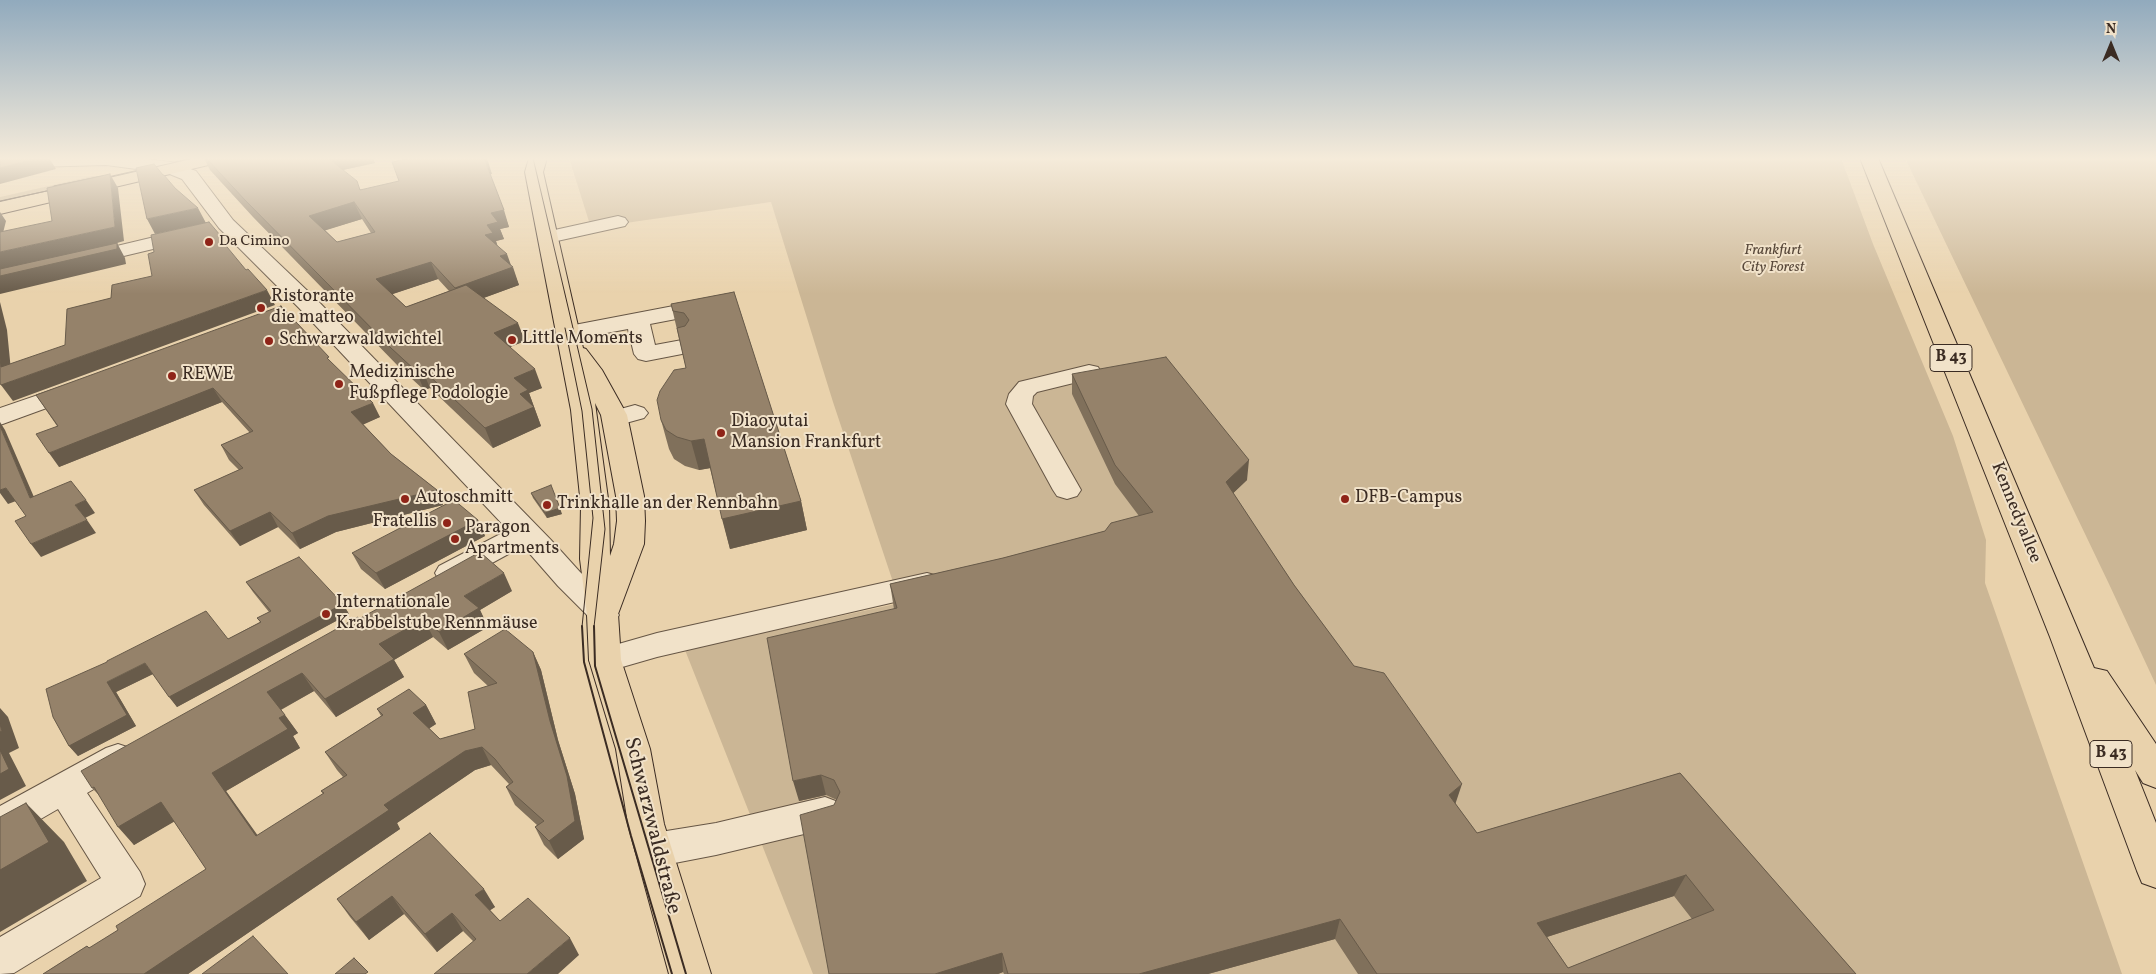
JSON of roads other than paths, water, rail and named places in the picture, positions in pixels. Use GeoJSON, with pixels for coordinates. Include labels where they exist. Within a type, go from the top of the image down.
{"type":"FeatureCollection","features":[{"type":"Feature","properties":{"kind":"main road"},"geometry":{"type":"LineString","coordinates":[[0,208],[16,203]]}},
{"type":"Feature","properties":{"kind":"main road","name":"Schwarzwaldstraße"},"geometry":{"type":"LineString","coordinates":[[541,203],[584,410],[595,506],[595,559],[607,605],[605,660],[636,762],[644,812],[685,972]]}},
{"type":"Feature","properties":{"kind":"main road","name":"Kennedyallee"},"geometry":{"type":"LineString","coordinates":[[1888,203],[2066,637],[2156,871]]}},
{"type":"Feature","properties":{"kind":"main road"},"geometry":{"type":"LineString","coordinates":[[570,337],[602,392],[625,415],[631,521],[629,544],[607,605]]}},
{"type":"Feature","properties":{"kind":"main road","name":"B 43"},"geometry":{"type":"LineString","coordinates":[[2066,637],[2156,773]]}},
{"type":"Feature","properties":{"kind":"street"},"geometry":{"type":"LineString","coordinates":[[211,203],[297,306],[526,532],[597,606],[607,605],[600,572],[605,529],[592,408],[602,392]]}},
{"type":"Feature","properties":{"kind":"street"},"geometry":{"type":"LineString","coordinates":[[548,236],[618,222]]}},
{"type":"Feature","properties":{"kind":"street"},"geometry":{"type":"LineString","coordinates":[[66,263],[228,226]]}},
{"type":"Feature","properties":{"kind":"street"},"geometry":{"type":"LineString","coordinates":[[570,337],[637,320],[716,304]]}},
{"type":"Feature","properties":{"kind":"street"},"geometry":{"type":"LineString","coordinates":[[637,320],[646,354],[682,347]]}},
{"type":"Feature","properties":{"kind":"street"},"geometry":{"type":"LineString","coordinates":[[1067,490],[1019,404],[1020,394],[1028,387],[1089,372]]}},
{"type":"Feature","properties":{"kind":"street"},"geometry":{"type":"LineString","coordinates":[[0,417],[93,383]]}},
{"type":"Feature","properties":{"kind":"street"},"geometry":{"type":"LineString","coordinates":[[427,586],[526,532]]}},
{"type":"Feature","properties":{"kind":"street"},"geometry":{"type":"LineString","coordinates":[[605,660],[657,646],[956,578]]}},
{"type":"Feature","properties":{"kind":"street"},"geometry":{"type":"LineString","coordinates":[[0,824],[142,745]]}},
{"type":"Feature","properties":{"kind":"street"},"geometry":{"type":"LineString","coordinates":[[0,959],[126,884],[64,788]]}},
{"type":"Feature","properties":{"kind":"street"},"geometry":{"type":"LineString","coordinates":[[654,850],[716,839],[825,813]]}},
{"type":"Feature","properties":{"kind":"tram line"},"geometry":{"type":"LineString","coordinates":[[544,203],[592,409],[605,529],[594,627]]}},
{"type":"Feature","properties":{"kind":"tram line"},"geometry":{"type":"LineString","coordinates":[[565,328],[582,411],[593,518],[582,627]]}},
{"type":"Feature","properties":{"kind":"tram line"},"geometry":{"type":"LineString","coordinates":[[582,627],[584,662],[631,836],[672,974]]}},
{"type":"Feature","properties":{"kind":"tram line"},"geometry":{"type":"LineString","coordinates":[[594,627],[595,666],[686,974]]}},
{"type":"Feature","properties":{"kind":"place","name":"Da Cimino"},"geometry":{"type":"Point","coordinates":[209,242]}},
{"type":"Feature","properties":{"kind":"place","name":"Ristorante die matteo"},"geometry":{"type":"Point","coordinates":[261,308]}},
{"type":"Feature","properties":{"kind":"place","name":"Little Moments"},"geometry":{"type":"Point","coordinates":[512,340]}},
{"type":"Feature","properties":{"kind":"place","name":"Schwarzwaldwichtel"},"geometry":{"type":"Point","coordinates":[269,341]}},
{"type":"Feature","properties":{"kind":"place","name":"REWE"},"geometry":{"type":"Point","coordinates":[172,376]}},
{"type":"Feature","properties":{"kind":"place","name":"Medizinische Fußpflege Podologie"},"geometry":{"type":"Point","coordinates":[339,384]}},
{"type":"Feature","properties":{"kind":"place","name":"Diaoyutai Mansion Frankfurt"},"geometry":{"type":"Point","coordinates":[721,433]}},
{"type":"Feature","properties":{"kind":"place","name":"Autoschmitt"},"geometry":{"type":"Point","coordinates":[405,499]}},
{"type":"Feature","properties":{"kind":"place","name":"DFB-Campus"},"geometry":{"type":"Point","coordinates":[1345,499]}},
{"type":"Feature","properties":{"kind":"place","name":"Trinkhalle an der Rennbahn"},"geometry":{"type":"Point","coordinates":[547,505]}},
{"type":"Feature","properties":{"kind":"place","name":"Fratellis"},"geometry":{"type":"Point","coordinates":[447,523]}},
{"type":"Feature","properties":{"kind":"place","name":"Paragon Apartments"},"geometry":{"type":"Point","coordinates":[455,539]}},
{"type":"Feature","properties":{"kind":"place","name":"Internationale Krabbelstube Rennmäuse"},"geometry":{"type":"Point","coordinates":[326,614]}},
{"type":"Feature","properties":{"kind":"park label","name":"Frankfurt City Forest"},"geometry":{"type":"Point","coordinates":[1773,260]}}]}
